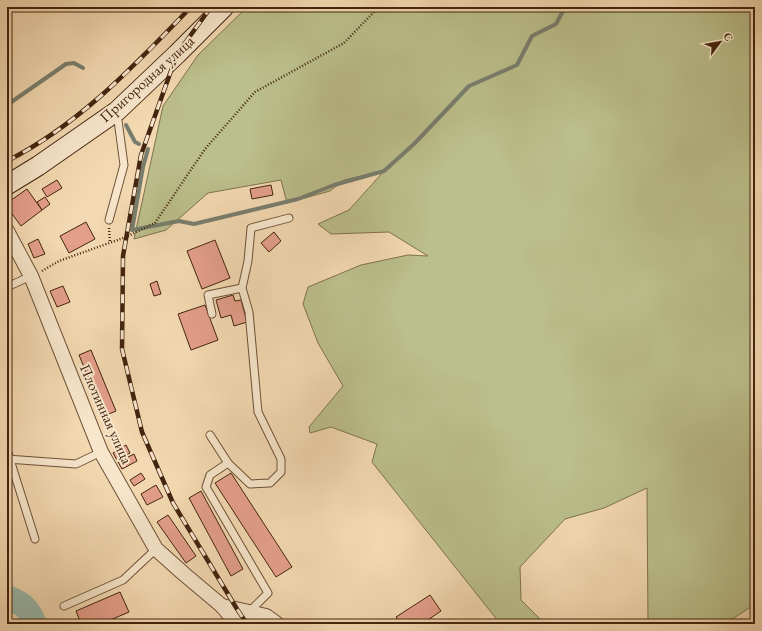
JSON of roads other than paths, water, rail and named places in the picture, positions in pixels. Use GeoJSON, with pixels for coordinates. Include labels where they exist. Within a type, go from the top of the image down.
{"type":"FeatureCollection","features":[{"type":"Feature","properties":{"kind":"main road","name":"Пригородная улица"},"geometry":{"type":"LineString","coordinates":[[7,185],[38,166],[117,111],[224,7]]}},
{"type":"Feature","properties":{"kind":"street","name":"Плотинная улица"},"geometry":{"type":"LineString","coordinates":[[7,231],[31,276],[101,452],[156,549],[222,606],[237,624]]}},
{"type":"Feature","properties":{"kind":"street"},"geometry":{"type":"LineString","coordinates":[[222,606],[266,616],[277,624]]}},
{"type":"Feature","properties":{"kind":"lane"},"geometry":{"type":"LineString","coordinates":[[108,220],[124,165],[117,111]]}},
{"type":"Feature","properties":{"kind":"lane"},"geometry":{"type":"LineString","coordinates":[[210,435],[228,462],[250,484],[270,483],[281,472],[281,459],[258,412],[249,312],[242,288],[248,261],[251,228],[289,218]]}},
{"type":"Feature","properties":{"kind":"lane"},"geometry":{"type":"LineString","coordinates":[[7,288],[31,276]]}},
{"type":"Feature","properties":{"kind":"lane"},"geometry":{"type":"LineString","coordinates":[[212,314],[208,295],[242,288]]}},
{"type":"Feature","properties":{"kind":"lane"},"geometry":{"type":"LineString","coordinates":[[7,450],[35,539]]}},
{"type":"Feature","properties":{"kind":"lane"},"geometry":{"type":"LineString","coordinates":[[9,459],[76,464],[101,452]]}},
{"type":"Feature","properties":{"kind":"lane"},"geometry":{"type":"LineString","coordinates":[[228,462],[210,475],[206,487],[268,593],[249,612]]}},
{"type":"Feature","properties":{"kind":"lane"},"geometry":{"type":"LineString","coordinates":[[64,606],[123,580],[156,549]]}},
{"type":"Feature","properties":{"kind":"waterway"},"geometry":{"type":"LineString","coordinates":[[148,149],[143,167],[132,230],[179,221],[194,224],[298,199],[334,185],[384,171],[414,144],[469,86],[517,65],[532,36],[556,24],[565,7]]}},
{"type":"Feature","properties":{"kind":"waterway"},"geometry":{"type":"LineString","coordinates":[[7,105],[66,64],[74,63],[83,68]]}},
{"type":"Feature","properties":{"kind":"waterway"},"geometry":{"type":"LineString","coordinates":[[126,125],[135,142],[139,144]]}},
{"type":"Feature","properties":{"kind":"waterway"},"geometry":{"type":"LineString","coordinates":[[7,597],[24,607],[30,614],[35,624]]}},
{"type":"Feature","properties":{"kind":"railway"},"geometry":{"type":"LineString","coordinates":[[7,161],[58,130],[105,92],[128,71],[191,7]]}},
{"type":"Feature","properties":{"kind":"railway"},"geometry":{"type":"LineString","coordinates":[[211,7],[177,54],[141,155],[123,256],[122,349],[142,432],[173,503],[247,624]]}}]}
